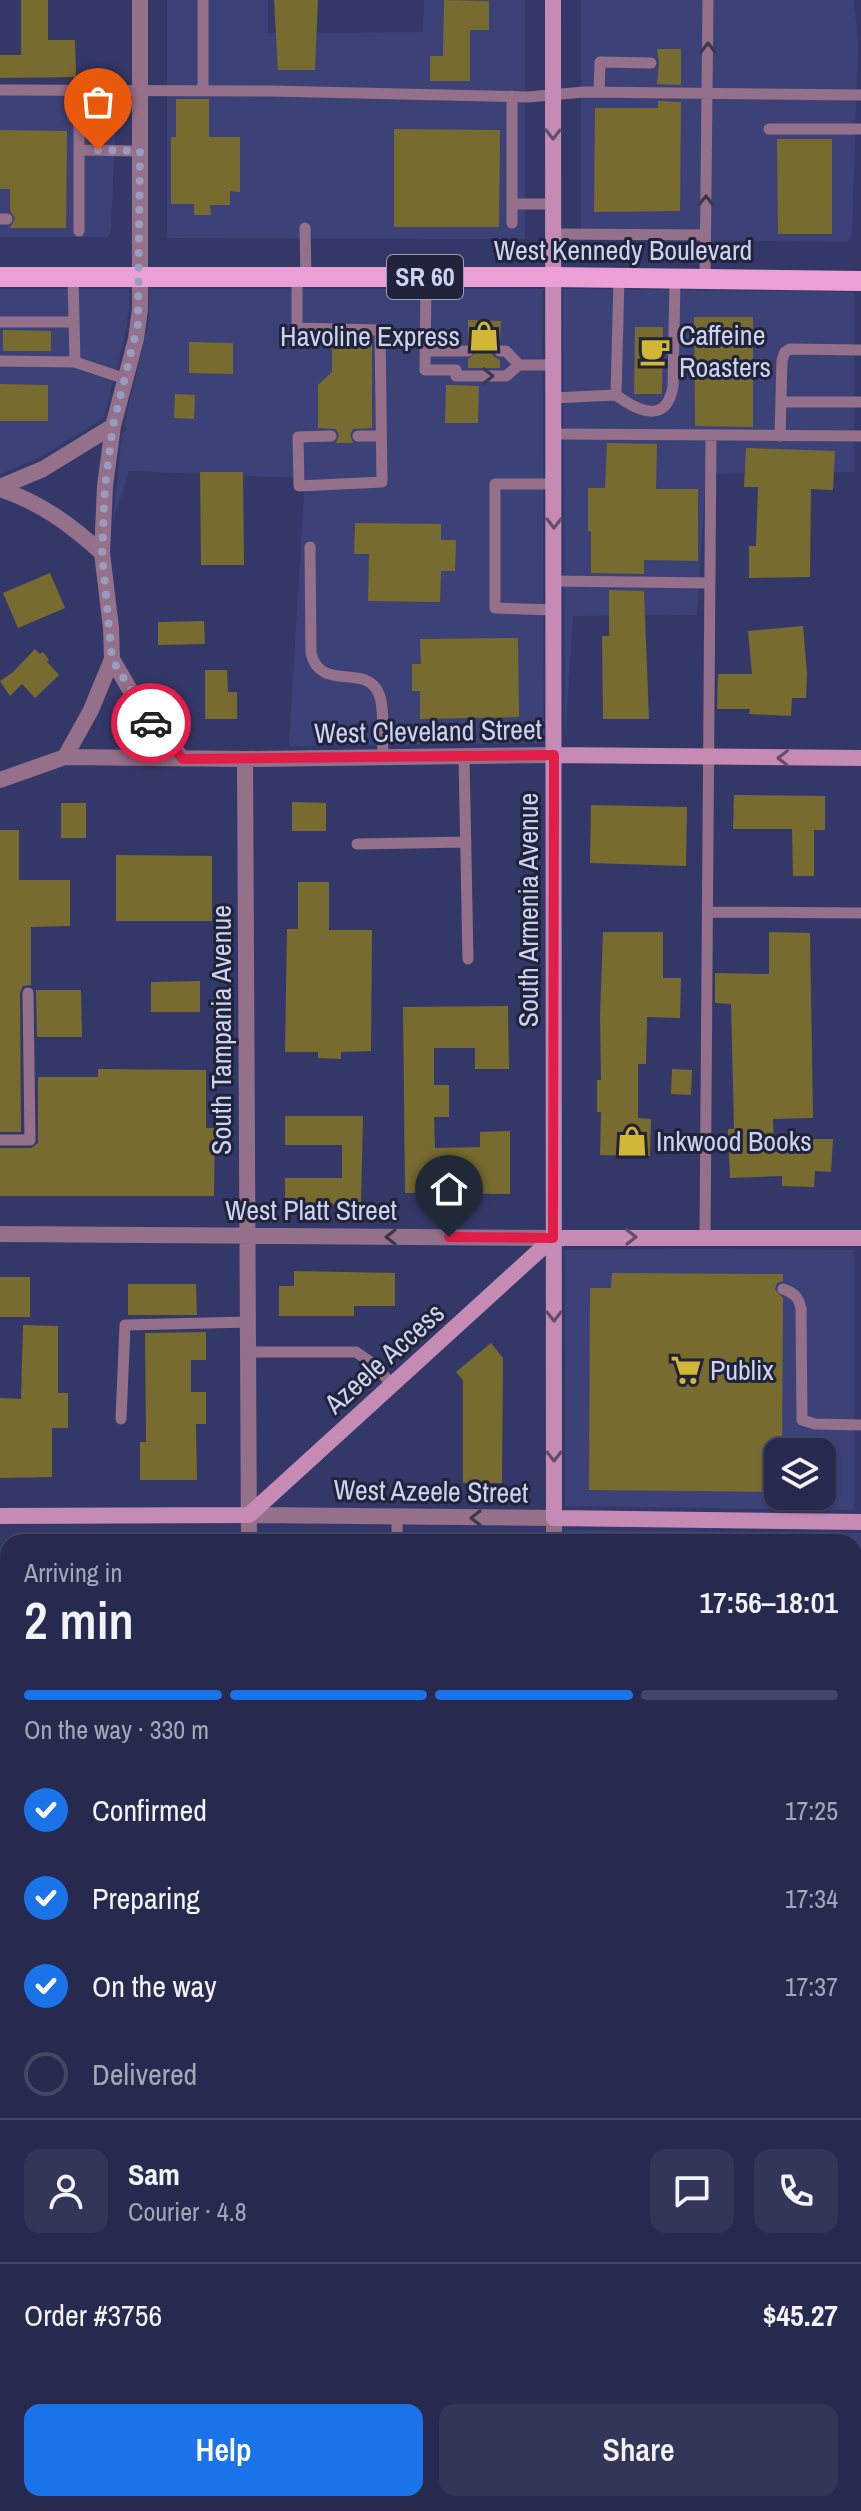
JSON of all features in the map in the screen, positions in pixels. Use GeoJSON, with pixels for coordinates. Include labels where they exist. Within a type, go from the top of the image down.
{"type":"FeatureCollection","features":[{"type":"Feature","properties":{"kind":"main road","name":"South Armenia Avenue"},"geometry":{"type":"LineString","coordinates":[[553,0],[554,1518]]}},
{"type":"Feature","properties":{"kind":"main road","name":"West Kennedy Boulevard"},"geometry":{"type":"LineString","coordinates":[[0,277],[553,277],[861,281]]}},
{"type":"Feature","properties":{"kind":"main road","name":"West Cleveland Street"},"geometry":{"type":"LineString","coordinates":[[554,755],[861,758]]}},
{"type":"Feature","properties":{"kind":"main road","name":"West Platt Street"},"geometry":{"type":"LineString","coordinates":[[553,1238],[861,1238]]}},
{"type":"Feature","properties":{"kind":"main road","name":"Azeele Access"},"geometry":{"type":"LineString","coordinates":[[249,1515],[553,1238]]}},
{"type":"Feature","properties":{"kind":"main road","name":"West Azeele Street"},"geometry":{"type":"LineString","coordinates":[[0,1516],[249,1515]]}},
{"type":"Feature","properties":{"kind":"main road","name":"West Azeele Street"},"geometry":{"type":"LineString","coordinates":[[554,1518],[861,1522]]}},
{"type":"Feature","properties":{"kind":"street"},"geometry":{"type":"LineString","coordinates":[[140,0],[138,324],[113,426],[105,486],[102,553],[112,659],[144,714],[183,759]]}},
{"type":"Feature","properties":{"kind":"street"},"geometry":{"type":"LineString","coordinates":[[0,488],[43,469],[113,426]]}},
{"type":"Feature","properties":{"kind":"street"},"geometry":{"type":"LineString","coordinates":[[0,488],[42,507],[78,531],[102,553]]}},
{"type":"Feature","properties":{"kind":"street"},"geometry":{"type":"LineString","coordinates":[[65,757],[91,710],[112,659]]}},
{"type":"Feature","properties":{"kind":"street","name":"West Cleveland Street"},"geometry":{"type":"LineString","coordinates":[[0,780],[65,757],[245,759],[554,755]]}},
{"type":"Feature","properties":{"kind":"street","name":"South Tampania Avenue"},"geometry":{"type":"LineString","coordinates":[[245,759],[249,1534]]}},
{"type":"Feature","properties":{"kind":"street","name":"West Platt Street"},"geometry":{"type":"LineString","coordinates":[[0,1234],[553,1238]]}},
{"type":"Feature","properties":{"kind":"street","name":"West Azeele Street"},"geometry":{"type":"LineString","coordinates":[[249,1515],[554,1518]]}},
{"type":"Feature","properties":{"kind":"street","name":"South Armenia Avenue"},"geometry":{"type":"LineString","coordinates":[[554,1518],[554,1534]]}},
{"type":"Feature","properties":{"kind":"lane"},"geometry":{"type":"LineString","coordinates":[[203,0],[203,90]]}},
{"type":"Feature","properties":{"kind":"lane"},"geometry":{"type":"LineString","coordinates":[[705,279],[708,0]]}},
{"type":"Feature","properties":{"kind":"lane"},"geometry":{"type":"LineString","coordinates":[[599,92],[600,62],[651,63]]}},
{"type":"Feature","properties":{"kind":"lane"},"geometry":{"type":"LineString","coordinates":[[0,90],[512,96],[599,92],[861,95]]}},
{"type":"Feature","properties":{"kind":"lane"},"geometry":{"type":"LineString","coordinates":[[79,90],[79,231]]}},
{"type":"Feature","properties":{"kind":"lane"},"geometry":{"type":"LineString","coordinates":[[512,96],[512,223]]}},
{"type":"Feature","properties":{"kind":"lane"},"geometry":{"type":"LineString","coordinates":[[769,129],[861,129]]}},
{"type":"Feature","properties":{"kind":"lane"},"geometry":{"type":"LineString","coordinates":[[79,150],[140,151]]}},
{"type":"Feature","properties":{"kind":"lane"},"geometry":{"type":"LineString","coordinates":[[512,204],[553,204]]}},
{"type":"Feature","properties":{"kind":"lane"},"geometry":{"type":"LineString","coordinates":[[305,228],[297,328],[380,330],[382,482],[299,486],[298,437],[331,436]]}},
{"type":"Feature","properties":{"kind":"lane"},"geometry":{"type":"LineString","coordinates":[[553,234],[705,235]]}},
{"type":"Feature","properties":{"kind":"lane"},"geometry":{"type":"LineString","coordinates":[[73,277],[75,362]]}},
{"type":"Feature","properties":{"kind":"lane"},"geometry":{"type":"LineString","coordinates":[[426,277],[425,370],[456,370],[456,376],[506,376],[519,365],[553,365]]}},
{"type":"Feature","properties":{"kind":"lane"},"geometry":{"type":"LineString","coordinates":[[616,395],[619,278]]}},
{"type":"Feature","properties":{"kind":"lane"},"geometry":{"type":"LineString","coordinates":[[553,398],[616,395],[634,408],[646,411],[657,411],[669,401],[673,386],[675,279]]}},
{"type":"Feature","properties":{"kind":"lane"},"geometry":{"type":"LineString","coordinates":[[7,325],[44,326],[74,322]]}},
{"type":"Feature","properties":{"kind":"lane"},"geometry":{"type":"LineString","coordinates":[[780,436],[782,360],[785,352],[790,349],[861,350]]}},
{"type":"Feature","properties":{"kind":"lane"},"geometry":{"type":"LineString","coordinates":[[425,351],[468,351]]}},
{"type":"Feature","properties":{"kind":"lane"},"geometry":{"type":"LineString","coordinates":[[500,351],[506,351],[519,365]]}},
{"type":"Feature","properties":{"kind":"lane"},"geometry":{"type":"LineString","coordinates":[[7,358],[44,356],[75,362],[126,379]]}},
{"type":"Feature","properties":{"kind":"lane"},"geometry":{"type":"LineString","coordinates":[[781,402],[861,402]]}},
{"type":"Feature","properties":{"kind":"lane"},"geometry":{"type":"LineString","coordinates":[[553,434],[861,436]]}},
{"type":"Feature","properties":{"kind":"lane"},"geometry":{"type":"LineString","coordinates":[[705,1237],[711,435]]}},
{"type":"Feature","properties":{"kind":"lane"},"geometry":{"type":"LineString","coordinates":[[358,436],[381,436]]}},
{"type":"Feature","properties":{"kind":"lane"},"geometry":{"type":"LineString","coordinates":[[554,484],[495,484],[495,608],[554,610]]}},
{"type":"Feature","properties":{"kind":"lane"},"geometry":{"type":"LineString","coordinates":[[310,547],[311,653],[314,665],[330,675],[363,680],[373,685],[381,700],[383,757]]}},
{"type":"Feature","properties":{"kind":"lane"},"geometry":{"type":"LineString","coordinates":[[554,581],[710,583]]}},
{"type":"Feature","properties":{"kind":"lane"},"geometry":{"type":"LineString","coordinates":[[464,756],[468,959]]}},
{"type":"Feature","properties":{"kind":"lane"},"geometry":{"type":"LineString","coordinates":[[357,844],[466,842]]}},
{"type":"Feature","properties":{"kind":"lane"},"geometry":{"type":"LineString","coordinates":[[708,912],[861,913]]}},
{"type":"Feature","properties":{"kind":"lane"},"geometry":{"type":"LineString","coordinates":[[0,1140],[30,1140],[28,993]]}},
{"type":"Feature","properties":{"kind":"lane"},"geometry":{"type":"LineString","coordinates":[[783,1289],[794,1293],[801,1309],[802,1420],[815,1424],[861,1425]]}},
{"type":"Feature","properties":{"kind":"lane"},"geometry":{"type":"LineString","coordinates":[[121,1419],[125,1325],[249,1322]]}},
{"type":"Feature","properties":{"kind":"lane"},"geometry":{"type":"LineString","coordinates":[[249,1352],[356,1352],[372,1363],[393,1385]]}},
{"type":"Feature","properties":{"kind":"lane"},"geometry":{"type":"LineString","coordinates":[[397,1517],[397,1534]]}},
{"type":"Feature","properties":{"kind":"shaded area"},"geometry":{"type":"Polygon","coordinates":[[[167,0],[268,0],[268,33],[423,32],[424,0],[525,0],[525,239],[167,238],[167,0]]]}},
{"type":"Feature","properties":{"kind":"shaded area"},"geometry":{"type":"Polygon","coordinates":[[[581,0],[854,0],[858,45],[852,232],[848,242],[581,239],[581,0]]]}},
{"type":"Feature","properties":{"kind":"shaded area"},"geometry":{"type":"Polygon","coordinates":[[[0,84],[111,85],[115,134],[111,229],[108,237],[0,237],[0,84]]]}},
{"type":"Feature","properties":{"kind":"shaded area"},"geometry":{"type":"Polygon","coordinates":[[[0,289],[129,289],[129,308],[104,418],[39,458],[0,474],[0,289]]]}},
{"type":"Feature","properties":{"kind":"shaded area"},"geometry":{"type":"Polygon","coordinates":[[[150,289],[542,289],[544,743],[289,746],[305,478],[129,471],[113,521],[122,433],[127,430],[124,424],[148,326],[150,289]]]}},
{"type":"Feature","properties":{"kind":"shaded area"},"geometry":{"type":"Polygon","coordinates":[[[563,289],[854,292],[854,472],[706,474],[697,615],[573,616],[565,739],[563,289]]]}},
{"type":"Feature","properties":{"kind":"shaded area"},"geometry":{"type":"Polygon","coordinates":[[[565,1250],[854,1250],[854,1510],[836,1510],[836,1438],[764,1438],[764,1509],[565,1506],[565,1250]]]}},
{"type":"Feature","properties":{"kind":"shaded area"},"geometry":{"type":"Polygon","coordinates":[[[565,1530],[861,1533],[861,1534],[565,1534],[565,1530]]]}},
{"type":"Feature","properties":{"kind":"building"},"geometry":{"type":"Polygon","coordinates":[[[21,0],[48,0],[48,40],[75,40],[76,77],[0,78],[0,55],[21,55],[21,0]]]}},
{"type":"Feature","properties":{"kind":"building"},"geometry":{"type":"Polygon","coordinates":[[[274,0],[318,0],[315,70],[278,70],[274,0]]]}},
{"type":"Feature","properties":{"kind":"building"},"geometry":{"type":"Polygon","coordinates":[[[444,0],[489,1],[489,30],[470,30],[470,81],[430,81],[430,56],[443,56],[444,0]]]}},
{"type":"Feature","properties":{"kind":"building"},"geometry":{"type":"Polygon","coordinates":[[[657,49],[681,49],[681,85],[657,84],[657,49]]]}},
{"type":"Feature","properties":{"kind":"building"},"geometry":{"type":"Polygon","coordinates":[[[176,99],[209,99],[209,137],[240,137],[240,192],[230,191],[230,205],[210,205],[211,215],[194,215],[194,204],[171,204],[171,137],[176,137],[176,99]]]}},
{"type":"Feature","properties":{"kind":"building"},"geometry":{"type":"Polygon","coordinates":[[[658,101],[681,102],[680,211],[594,212],[595,108],[658,108],[658,101]]]}},
{"type":"Feature","properties":{"kind":"building"},"geometry":{"type":"Polygon","coordinates":[[[394,129],[500,130],[499,227],[394,227],[394,129]]]}},
{"type":"Feature","properties":{"kind":"building"},"geometry":{"type":"Polygon","coordinates":[[[0,130],[67,131],[66,228],[10,228],[15,218],[10,211],[10,189],[0,189],[0,130]]]}},
{"type":"Feature","properties":{"kind":"building"},"geometry":{"type":"Polygon","coordinates":[[[777,139],[832,139],[832,234],[778,234],[777,139]]]}},
{"type":"Feature","properties":{"kind":"building"},"geometry":{"type":"Polygon","coordinates":[[[694,317],[753,317],[753,427],[695,426],[694,317]]]}},
{"type":"Feature","properties":{"kind":"building","name":"Havoline Express"},"geometry":{"type":"Polygon","coordinates":[[[468,320],[501,321],[500,342],[492,350],[493,356],[500,360],[500,368],[468,368],[468,359],[476,352],[475,346],[468,343],[468,320]]]}},
{"type":"Feature","properties":{"kind":"building"},"geometry":{"type":"Polygon","coordinates":[[[635,327],[663,327],[662,394],[634,394],[635,327]]]}},
{"type":"Feature","properties":{"kind":"building"},"geometry":{"type":"Polygon","coordinates":[[[3,330],[51,331],[51,351],[3,351],[3,330]]]}},
{"type":"Feature","properties":{"kind":"building"},"geometry":{"type":"Polygon","coordinates":[[[189,342],[233,343],[233,374],[189,373],[189,342]]]}},
{"type":"Feature","properties":{"kind":"building"},"geometry":{"type":"Polygon","coordinates":[[[332,342],[372,342],[372,428],[353,429],[350,435],[353,443],[336,443],[339,435],[336,429],[318,428],[318,385],[332,372],[332,342]]]}},
{"type":"Feature","properties":{"kind":"building"},"geometry":{"type":"Polygon","coordinates":[[[0,384],[48,385],[48,421],[0,421],[0,384]]]}},
{"type":"Feature","properties":{"kind":"building"},"geometry":{"type":"Polygon","coordinates":[[[446,385],[479,386],[478,423],[445,423],[446,385]]]}},
{"type":"Feature","properties":{"kind":"building"},"geometry":{"type":"Polygon","coordinates":[[[175,394],[195,395],[194,419],[174,418],[175,394]]]}},
{"type":"Feature","properties":{"kind":"building"},"geometry":{"type":"Polygon","coordinates":[[[607,443],[657,444],[656,489],[698,489],[698,561],[644,560],[644,574],[591,573],[588,488],[605,488],[607,443]]]}},
{"type":"Feature","properties":{"kind":"building"},"geometry":{"type":"Polygon","coordinates":[[[746,448],[835,451],[833,490],[811,489],[810,577],[749,578],[749,546],[756,546],[758,487],[744,487],[746,448]]]}},
{"type":"Feature","properties":{"kind":"building"},"geometry":{"type":"Polygon","coordinates":[[[200,472],[243,472],[244,565],[201,565],[200,472]]]}},
{"type":"Feature","properties":{"kind":"building"},"geometry":{"type":"Polygon","coordinates":[[[355,523],[441,524],[441,540],[456,540],[455,571],[441,571],[440,602],[368,601],[369,554],[354,554],[355,523]]]}},
{"type":"Feature","properties":{"kind":"building"},"geometry":{"type":"Polygon","coordinates":[[[50,573],[65,608],[18,628],[3,593],[50,573]]]}},
{"type":"Feature","properties":{"kind":"building"},"geometry":{"type":"Polygon","coordinates":[[[609,590],[644,591],[649,719],[603,719],[602,636],[609,636],[609,590]]]}},
{"type":"Feature","properties":{"kind":"building"},"geometry":{"type":"Polygon","coordinates":[[[204,621],[205,644],[158,645],[158,622],[204,621]]]}},
{"type":"Feature","properties":{"kind":"building"},"geometry":{"type":"Polygon","coordinates":[[[803,626],[806,698],[792,698],[791,716],[749,714],[750,709],[717,709],[718,674],[752,674],[748,631],[803,626]]]}},
{"type":"Feature","properties":{"kind":"building"},"geometry":{"type":"Polygon","coordinates":[[[518,638],[519,717],[420,719],[420,691],[412,691],[412,664],[421,664],[420,639],[518,638]]]}},
{"type":"Feature","properties":{"kind":"building"},"geometry":{"type":"Polygon","coordinates":[[[35,649],[40,654],[43,652],[49,660],[47,662],[59,675],[35,698],[22,684],[10,696],[0,681],[35,649]]]}},
{"type":"Feature","properties":{"kind":"building"},"geometry":{"type":"Polygon","coordinates":[[[205,670],[227,670],[228,692],[237,692],[237,719],[205,719],[205,670]]]}},
{"type":"Feature","properties":{"kind":"building"},"geometry":{"type":"Polygon","coordinates":[[[734,795],[825,796],[825,830],[814,830],[814,876],[793,876],[792,829],[733,829],[734,795]]]}},
{"type":"Feature","properties":{"kind":"building"},"geometry":{"type":"Polygon","coordinates":[[[292,802],[326,803],[326,831],[292,831],[292,802]]]}},
{"type":"Feature","properties":{"kind":"building"},"geometry":{"type":"Polygon","coordinates":[[[61,803],[86,803],[86,838],[61,838],[61,803]]]}},
{"type":"Feature","properties":{"kind":"building"},"geometry":{"type":"Polygon","coordinates":[[[591,805],[687,807],[686,866],[590,863],[591,805]]]}},
{"type":"Feature","properties":{"kind":"building"},"geometry":{"type":"Polygon","coordinates":[[[0,830],[19,830],[19,880],[70,880],[70,926],[31,927],[31,985],[23,986],[20,993],[21,1132],[0,1132],[0,830]]]}},
{"type":"Feature","properties":{"kind":"building"},"geometry":{"type":"Polygon","coordinates":[[[116,855],[212,856],[212,921],[116,921],[116,855]]]}},
{"type":"Feature","properties":{"kind":"building"},"geometry":{"type":"Polygon","coordinates":[[[298,882],[329,882],[329,930],[372,930],[371,1051],[341,1052],[341,1059],[318,1058],[318,1052],[285,1052],[287,929],[298,929],[298,882]]]}},
{"type":"Feature","properties":{"kind":"building"},"geometry":{"type":"Polygon","coordinates":[[[603,932],[663,932],[663,978],[681,978],[680,1018],[647,1017],[646,1064],[638,1064],[638,1118],[651,1119],[650,1156],[600,1155],[601,1112],[597,1112],[597,1080],[601,1080],[603,932]]]}},
{"type":"Feature","properties":{"kind":"building"},"geometry":{"type":"Polygon","coordinates":[[[769,932],[810,933],[813,1118],[773,1119],[774,1149],[808,1151],[808,1139],[833,1139],[831,1172],[815,1171],[814,1187],[782,1186],[782,1176],[730,1178],[728,1129],[734,1129],[731,1004],[715,1003],[715,973],[769,974],[769,932]]]}},
{"type":"Feature","properties":{"kind":"building"},"geometry":{"type":"Polygon","coordinates":[[[200,981],[200,1012],[151,1012],[151,982],[200,981]]]}},
{"type":"Feature","properties":{"kind":"building"},"geometry":{"type":"Polygon","coordinates":[[[36,990],[81,990],[82,1037],[37,1037],[36,990]]]}},
{"type":"Feature","properties":{"kind":"building"},"geometry":{"type":"Polygon","coordinates":[[[508,1006],[509,1069],[475,1069],[475,1048],[434,1048],[434,1085],[449,1085],[449,1117],[434,1117],[435,1148],[480,1147],[480,1132],[510,1131],[510,1194],[405,1193],[403,1007],[508,1006]]]}},
{"type":"Feature","properties":{"kind":"building"},"geometry":{"type":"Polygon","coordinates":[[[98,1069],[206,1070],[206,1128],[215,1128],[214,1196],[0,1196],[0,1148],[31,1148],[38,1143],[38,1077],[98,1077],[98,1069]]]}},
{"type":"Feature","properties":{"kind":"building"},"geometry":{"type":"Polygon","coordinates":[[[672,1069],[692,1070],[691,1095],[671,1094],[672,1069]]]}},
{"type":"Feature","properties":{"kind":"building"},"geometry":{"type":"Polygon","coordinates":[[[285,1116],[363,1116],[361,1204],[285,1205],[285,1178],[342,1178],[342,1145],[285,1145],[285,1116]]]}},
{"type":"Feature","properties":{"kind":"building"},"geometry":{"type":"Polygon","coordinates":[[[294,1271],[395,1273],[395,1306],[354,1306],[354,1316],[279,1316],[279,1286],[294,1286],[294,1271]]]}},
{"type":"Feature","properties":{"kind":"building","name":"Publix"},"geometry":{"type":"Polygon","coordinates":[[[612,1273],[783,1274],[783,1281],[777,1283],[775,1289],[783,1298],[782,1438],[764,1438],[764,1492],[589,1490],[590,1288],[611,1288],[612,1273]]]}},
{"type":"Feature","properties":{"kind":"building"},"geometry":{"type":"Polygon","coordinates":[[[0,1277],[30,1277],[30,1317],[0,1317],[0,1277]]]}},
{"type":"Feature","properties":{"kind":"building"},"geometry":{"type":"Polygon","coordinates":[[[128,1284],[196,1284],[197,1315],[128,1315],[128,1284]]]}},
{"type":"Feature","properties":{"kind":"building"},"geometry":{"type":"Polygon","coordinates":[[[23,1325],[58,1326],[58,1393],[68,1393],[68,1428],[52,1428],[52,1477],[0,1478],[0,1398],[21,1399],[23,1325]]]}},
{"type":"Feature","properties":{"kind":"building"},"geometry":{"type":"Polygon","coordinates":[[[206,1332],[206,1360],[191,1360],[191,1392],[206,1392],[206,1424],[196,1424],[197,1480],[140,1480],[140,1442],[146,1442],[145,1333],[206,1332]]]}},
{"type":"Feature","properties":{"kind":"building"},"geometry":{"type":"Polygon","coordinates":[[[491,1343],[503,1358],[502,1483],[463,1483],[463,1380],[456,1372],[491,1343]]]}},
{"type":"Feature","properties":{"kind":"way so far"},"geometry":{"type":"LineString","coordinates":[[98,150],[140,151],[140,309],[136,339],[113,426],[102,519],[102,553],[112,659],[131,695],[151,723]]}},
{"type":"Feature","properties":{"kind":"place","name":"Havoline Express"},"geometry":{"type":"Point","coordinates":[484,336]}},
{"type":"Feature","properties":{"kind":"place","name":"Caffeine Roasters"},"geometry":{"type":"Point","coordinates":[655,351]}},
{"type":"Feature","properties":{"kind":"place","name":"Inkwood Books"},"geometry":{"type":"Point","coordinates":[632,1141]}},
{"type":"Feature","properties":{"kind":"place","name":"Publix"},"geometry":{"type":"Point","coordinates":[686,1370]}},
{"type":"Feature","properties":{"kind":"route"},"geometry":{"type":"LineString","coordinates":[[151,723],[183,759],[554,755],[553,1238],[449,1237]]}}]}
